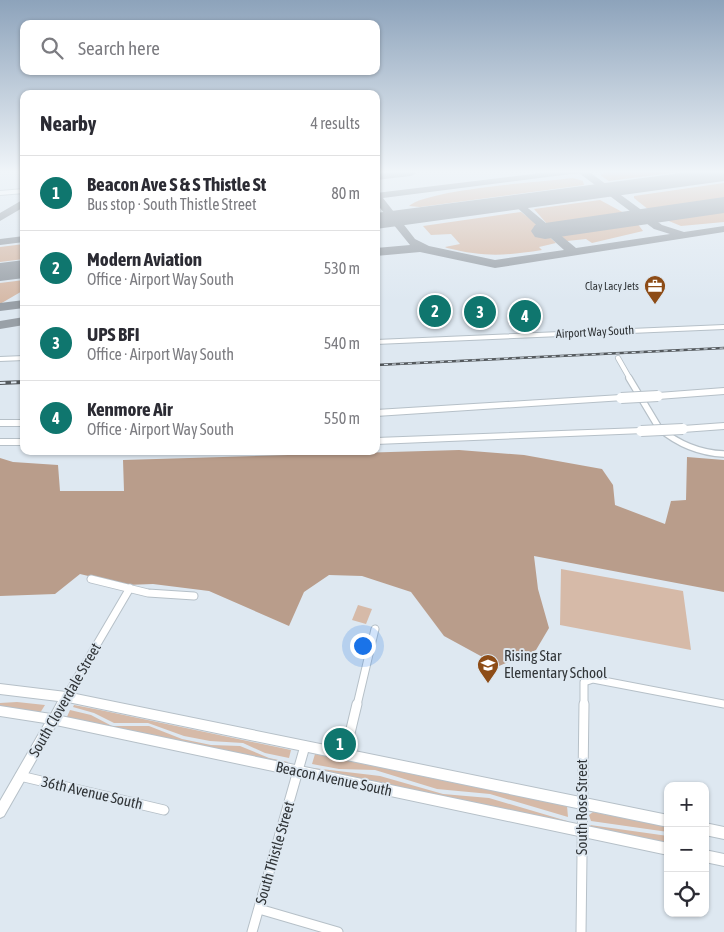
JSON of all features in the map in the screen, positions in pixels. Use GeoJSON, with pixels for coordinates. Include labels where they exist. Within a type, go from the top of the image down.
{"type":"FeatureCollection","features":[{"type":"Feature","properties":{"kind":"highway"},"geometry":{"type":"LineString","coordinates":[[380,413],[724,392]]}},
{"type":"Feature","properties":{"kind":"highway"},"geometry":{"type":"LineString","coordinates":[[0,423],[20,423]]}},
{"type":"Feature","properties":{"kind":"highway"},"geometry":{"type":"LineString","coordinates":[[380,441],[724,426]]}},
{"type":"Feature","properties":{"kind":"highway"},"geometry":{"type":"LineString","coordinates":[[0,442],[20,442]]}},
{"type":"Feature","properties":{"kind":"main road","name":"Airport Way South"},"geometry":{"type":"LineString","coordinates":[[380,342],[724,327]]}},
{"type":"Feature","properties":{"kind":"main road"},"geometry":{"type":"LineString","coordinates":[[0,358],[20,357]]}},
{"type":"Feature","properties":{"kind":"main road","name":"Beacon Avenue South"},"geometry":{"type":"LineString","coordinates":[[0,689],[66,697],[664,820]]}},
{"type":"Feature","properties":{"kind":"main road","name":"South Cloverdale Street"},"geometry":{"type":"LineString","coordinates":[[0,812],[66,697]]}},
{"type":"Feature","properties":{"kind":"main road","name":"Beacon Avenue South"},"geometry":{"type":"LineString","coordinates":[[0,711],[53,720],[664,848]]}},
{"type":"Feature","properties":{"kind":"main road"},"geometry":{"type":"LineString","coordinates":[[709,830],[724,833]]}},
{"type":"Feature","properties":{"kind":"main road"},"geometry":{"type":"LineString","coordinates":[[709,857],[724,860]]}},
{"type":"Feature","properties":{"kind":"street"},"geometry":{"type":"LineString","coordinates":[[618,358],[659,428],[681,444],[697,450],[724,454]]}},
{"type":"Feature","properties":{"kind":"street"},"geometry":{"type":"LineString","coordinates":[[91,579],[148,593],[194,596]]}},
{"type":"Feature","properties":{"kind":"street","name":"South Cloverdale Street"},"geometry":{"type":"LineString","coordinates":[[66,697],[130,588]]}},
{"type":"Feature","properties":{"kind":"street"},"geometry":{"type":"LineString","coordinates":[[345,754],[375,629]]}},
{"type":"Feature","properties":{"kind":"street","name":"South Rose Street"},"geometry":{"type":"LineString","coordinates":[[581,932],[584,682],[593,679],[724,704]]}},
{"type":"Feature","properties":{"kind":"street","name":"South Thistle Street"},"geometry":{"type":"LineString","coordinates":[[252,932],[305,746]]}},
{"type":"Feature","properties":{"kind":"street","name":"36th Avenue South"},"geometry":{"type":"LineString","coordinates":[[20,776],[164,810]]}},
{"type":"Feature","properties":{"kind":"street"},"geometry":{"type":"LineString","coordinates":[[259,909],[338,932]]}},
{"type":"Feature","properties":{"kind":"shaded area"},"geometry":{"type":"Polygon","coordinates":[[[504,214],[524,214],[540,226],[537,226],[556,243],[539,247],[542,250],[494,255],[472,253],[445,247],[460,244],[451,234],[431,235],[423,226],[504,214]]]}},
{"type":"Feature","properties":{"kind":"shaded area"},"geometry":{"type":"Polygon","coordinates":[[[539,214],[622,214],[547,224],[539,214]]]}},
{"type":"Feature","properties":{"kind":"shaded area"},"geometry":{"type":"Polygon","coordinates":[[[694,214],[724,214],[724,222],[681,226],[664,219],[694,214]]]}},
{"type":"Feature","properties":{"kind":"shaded area"},"geometry":{"type":"Polygon","coordinates":[[[637,223],[643,231],[592,243],[586,239],[567,241],[558,235],[637,223]]]}},
{"type":"Feature","properties":{"kind":"shaded area"},"geometry":{"type":"Polygon","coordinates":[[[20,244],[20,260],[0,262],[0,247],[20,244]]]}},
{"type":"Feature","properties":{"kind":"shaded area"},"geometry":{"type":"Polygon","coordinates":[[[20,280],[20,292],[0,304],[0,283],[20,280]]]}},
{"type":"Feature","properties":{"kind":"shaded area"},"geometry":{"type":"Polygon","coordinates":[[[459,450],[524,455],[602,469],[613,485],[615,505],[665,524],[671,501],[686,500],[687,457],[724,460],[724,592],[534,556],[538,589],[549,628],[536,650],[499,666],[444,636],[411,592],[362,576],[329,575],[304,592],[289,626],[209,591],[153,584],[126,585],[80,574],[55,594],[0,596],[0,458],[13,462],[58,465],[60,491],[124,491],[123,460],[291,455],[380,455],[380,452],[459,450]]]}},
{"type":"Feature","properties":{"kind":"shaded area"},"geometry":{"type":"Polygon","coordinates":[[[561,569],[683,591],[691,650],[560,625],[561,569]]]}},
{"type":"Feature","properties":{"kind":"shaded area"},"geometry":{"type":"Polygon","coordinates":[[[358,605],[372,609],[366,624],[352,620],[358,605]]]}},
{"type":"Feature","properties":{"kind":"shaded area"},"geometry":{"type":"Polygon","coordinates":[[[17,702],[45,705],[40,713],[0,708],[0,703],[17,702]]]}},
{"type":"Feature","properties":{"kind":"shaded area"},"geometry":{"type":"Polygon","coordinates":[[[74,705],[291,750],[289,758],[265,753],[243,743],[210,741],[184,736],[148,723],[114,723],[94,713],[73,707],[74,705]]]}},
{"type":"Feature","properties":{"kind":"shaded area"},"geometry":{"type":"Polygon","coordinates":[[[70,710],[91,715],[112,726],[149,726],[182,739],[211,745],[240,746],[269,758],[288,762],[287,765],[66,719],[70,710]]]}},
{"type":"Feature","properties":{"kind":"shaded area"},"geometry":{"type":"Polygon","coordinates":[[[315,754],[567,806],[568,817],[490,794],[437,789],[375,770],[339,769],[312,764],[315,754]]]}},
{"type":"Feature","properties":{"kind":"shaded area"},"geometry":{"type":"Polygon","coordinates":[[[313,768],[380,776],[443,794],[489,798],[567,821],[567,824],[314,771],[313,768]]]}},
{"type":"Feature","properties":{"kind":"shaded area"},"geometry":{"type":"Polygon","coordinates":[[[593,812],[664,826],[664,831],[591,821],[589,815],[593,812]]]}},
{"type":"Feature","properties":{"kind":"shaded area"},"geometry":{"type":"Polygon","coordinates":[[[590,825],[664,835],[664,844],[593,828],[590,825]]]}},
{"type":"Feature","properties":{"kind":"taxiway"},"geometry":{"type":"LineString","coordinates":[[0,218],[5,214]]}},
{"type":"Feature","properties":{"kind":"taxiway"},"geometry":{"type":"LineString","coordinates":[[390,214],[411,241],[424,248]]}},
{"type":"Feature","properties":{"kind":"taxiway"},"geometry":{"type":"LineString","coordinates":[[531,214],[573,252]]}},
{"type":"Feature","properties":{"kind":"taxiway"},"geometry":{"type":"LineString","coordinates":[[641,214],[658,227],[679,233]]}},
{"type":"Feature","properties":{"kind":"taxiway"},"geometry":{"type":"LineString","coordinates":[[380,252],[420,248],[495,264],[724,229]]}},
{"type":"Feature","properties":{"kind":"taxiway"},"geometry":{"type":"LineString","coordinates":[[0,242],[20,240]]}},
{"type":"Feature","properties":{"kind":"taxiway"},"geometry":{"type":"LineString","coordinates":[[0,307],[20,304]]}},
{"type":"Feature","properties":{"kind":"taxiway"},"geometry":{"type":"LineString","coordinates":[[0,325],[20,322]]}},
{"type":"Feature","properties":{"kind":"runway"},"geometry":{"type":"LineString","coordinates":[[380,220],[424,214]]}},
{"type":"Feature","properties":{"kind":"runway"},"geometry":{"type":"LineString","coordinates":[[545,231],[659,214]]}},
{"type":"Feature","properties":{"kind":"runway"},"geometry":{"type":"LineString","coordinates":[[0,272],[20,270]]}},
{"type":"Feature","properties":{"kind":"railway"},"geometry":{"type":"LineString","coordinates":[[380,365],[724,348]]}},
{"type":"Feature","properties":{"kind":"railway"},"geometry":{"type":"LineString","coordinates":[[0,383],[20,382]]}},
{"type":"Feature","properties":{"kind":"place","name":"Clay Lacy Jets"},"geometry":{"type":"Point","coordinates":[655,305]}},
{"type":"Feature","properties":{"kind":"place","name":"Modern Aviation"},"geometry":{"type":"Point","coordinates":[435,311]}},
{"type":"Feature","properties":{"kind":"place","name":"UPS BFI"},"geometry":{"type":"Point","coordinates":[480,312]}},
{"type":"Feature","properties":{"kind":"place","name":"Kenmore Air"},"geometry":{"type":"Point","coordinates":[525,316]}},
{"type":"Feature","properties":{"kind":"place","name":"Rising Star Elementary School"},"geometry":{"type":"Point","coordinates":[488,684]}},
{"type":"Feature","properties":{"kind":"place","name":"Beacon Ave S & S Thistle St"},"geometry":{"type":"Point","coordinates":[340,744]}}]}
